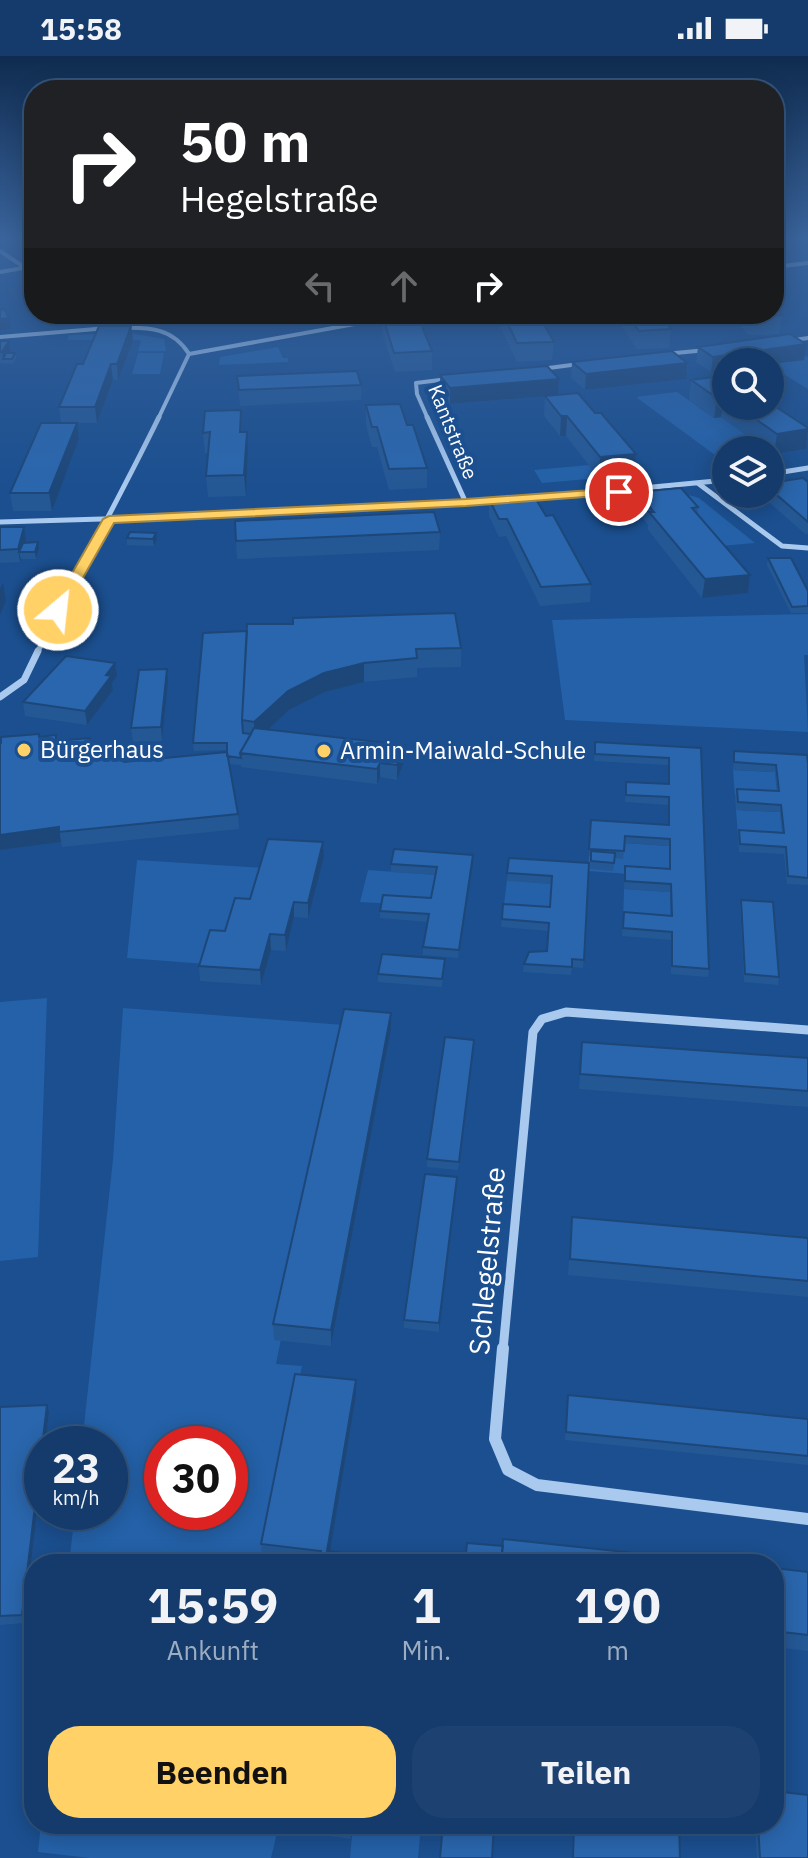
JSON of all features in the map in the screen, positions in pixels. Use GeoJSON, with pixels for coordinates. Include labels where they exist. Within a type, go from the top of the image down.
{"type":"FeatureCollection","features":[{"type":"Feature","properties":{"kind":"street"},"geometry":{"type":"LineString","coordinates":[[189,354],[355,324]]}},
{"type":"Feature","properties":{"kind":"street"},"geometry":{"type":"LineString","coordinates":[[0,337],[142,328],[174,334],[184,343],[189,354]]}},
{"type":"Feature","properties":{"kind":"street"},"geometry":{"type":"LineString","coordinates":[[782,342],[808,338]]}},
{"type":"Feature","properties":{"kind":"street"},"geometry":{"type":"LineString","coordinates":[[652,356],[710,349]]}},
{"type":"Feature","properties":{"kind":"street"},"geometry":{"type":"LineString","coordinates":[[0,697],[24,680],[91,547],[109,519],[189,354]]}},
{"type":"Feature","properties":{"kind":"street"},"geometry":{"type":"LineString","coordinates":[[537,369],[581,364]]}},
{"type":"Feature","properties":{"kind":"street","name":"Kantstraße"},"geometry":{"type":"LineString","coordinates":[[461,378],[416,383],[417,394],[466,503]]}},
{"type":"Feature","properties":{"kind":"street"},"geometry":{"type":"LineString","coordinates":[[784,472],[808,468]]}},
{"type":"Feature","properties":{"kind":"street"},"geometry":{"type":"LineString","coordinates":[[524,499],[712,482]]}},
{"type":"Feature","properties":{"kind":"street"},"geometry":{"type":"LineString","coordinates":[[699,484],[782,546],[808,548]]}},
{"type":"Feature","properties":{"kind":"street"},"geometry":{"type":"LineString","coordinates":[[0,522],[509,500]]}},
{"type":"Feature","properties":{"kind":"street","name":"Schlegelstraße"},"geometry":{"type":"LineString","coordinates":[[808,1030],[593,1013],[566,1012],[542,1019],[533,1032],[495,1439],[508,1470],[537,1485],[808,1519]]}},
{"type":"Feature","properties":{"kind":"shaded area"},"geometry":{"type":"Polygon","coordinates":[[[129,333],[164,339],[166,351],[138,351],[141,340],[67,340],[69,335],[129,333]]]}},
{"type":"Feature","properties":{"kind":"shaded area"},"geometry":{"type":"Polygon","coordinates":[[[278,347],[288,362],[219,365],[220,357],[278,347]]]}},
{"type":"Feature","properties":{"kind":"shaded area"},"geometry":{"type":"Polygon","coordinates":[[[138,353],[164,353],[160,374],[132,374],[138,353]]]}},
{"type":"Feature","properties":{"kind":"shaded area"},"geometry":{"type":"Polygon","coordinates":[[[808,356],[808,389],[784,375],[784,362],[803,360],[800,357],[808,356]]]}},
{"type":"Feature","properties":{"kind":"shaded area"},"geometry":{"type":"Polygon","coordinates":[[[677,392],[712,417],[712,420],[725,420],[748,436],[712,436],[712,453],[636,397],[677,392]]]}},
{"type":"Feature","properties":{"kind":"shaded area"},"geometry":{"type":"Polygon","coordinates":[[[589,465],[599,478],[542,483],[534,470],[589,465]]]}},
{"type":"Feature","properties":{"kind":"shaded area"},"geometry":{"type":"Polygon","coordinates":[[[682,493],[699,498],[755,543],[709,547],[679,505],[636,509],[624,499],[682,493]]]}},
{"type":"Feature","properties":{"kind":"shaded area"},"geometry":{"type":"Polygon","coordinates":[[[808,614],[808,655],[804,655],[808,732],[565,720],[552,620],[808,614]]]}},
{"type":"Feature","properties":{"kind":"shaded area"},"geometry":{"type":"Polygon","coordinates":[[[733,770],[775,772],[778,799],[735,796],[733,770]]]}},
{"type":"Feature","properties":{"kind":"shaded area"},"geometry":{"type":"Polygon","coordinates":[[[736,810],[780,812],[783,840],[738,837],[736,810]]]}},
{"type":"Feature","properties":{"kind":"shaded area"},"geometry":{"type":"Polygon","coordinates":[[[624,843],[669,846],[669,877],[588,871],[589,856],[624,843]]]}},
{"type":"Feature","properties":{"kind":"shaded area"},"geometry":{"type":"Polygon","coordinates":[[[137,860],[264,868],[251,915],[206,964],[127,958],[137,860]]]}},
{"type":"Feature","properties":{"kind":"shaded area"},"geometry":{"type":"Polygon","coordinates":[[[368,870],[437,875],[431,906],[360,902],[368,870]]]}},
{"type":"Feature","properties":{"kind":"shaded area"},"geometry":{"type":"Polygon","coordinates":[[[507,880],[552,884],[550,915],[503,912],[507,880]]]}},
{"type":"Feature","properties":{"kind":"shaded area"},"geometry":{"type":"Polygon","coordinates":[[[624,889],[670,892],[671,924],[623,920],[624,889]]]}},
{"type":"Feature","properties":{"kind":"shaded area"},"geometry":{"type":"Polygon","coordinates":[[[47,998],[38,1257],[0,1261],[0,1002],[47,998]]]}},
{"type":"Feature","properties":{"kind":"shaded area"},"geometry":{"type":"Polygon","coordinates":[[[123,1008],[344,1025],[276,1364],[302,1366],[264,1554],[70,1554],[73,1530],[128,1530],[128,1426],[84,1426],[113,1159],[123,1008]]]}},
{"type":"Feature","properties":{"kind":"shaded area"},"geometry":{"type":"Polygon","coordinates":[[[40,1834],[277,1834],[271,1858],[89,1858],[38,1852],[40,1834]]]}},
{"type":"Feature","properties":{"kind":"shaded area"},"geometry":{"type":"Polygon","coordinates":[[[352,1834],[420,1834],[418,1858],[350,1858],[352,1834]]]}},
{"type":"Feature","properties":{"kind":"building"},"geometry":{"type":"Polygon","coordinates":[[[385,324],[421,324],[432,351],[394,353],[385,324]]]}},
{"type":"Feature","properties":{"kind":"building"},"geometry":{"type":"Polygon","coordinates":[[[508,324],[544,324],[554,342],[517,343],[508,324]]]}},
{"type":"Feature","properties":{"kind":"building"},"geometry":{"type":"Polygon","coordinates":[[[634,324],[667,324],[671,329],[639,331],[634,324]]]}},
{"type":"Feature","properties":{"kind":"building"},"geometry":{"type":"Polygon","coordinates":[[[99,326],[131,326],[117,364],[111,364],[95,407],[59,407],[77,364],[83,364],[99,326]]]}},
{"type":"Feature","properties":{"kind":"building"},"geometry":{"type":"Polygon","coordinates":[[[790,334],[806,344],[777,348],[712,348],[712,356],[698,347],[790,334]]]}},
{"type":"Feature","properties":{"kind":"building"},"geometry":{"type":"Polygon","coordinates":[[[0,341],[9,341],[2,352],[0,352],[0,341]]]}},
{"type":"Feature","properties":{"kind":"building"},"geometry":{"type":"Polygon","coordinates":[[[672,351],[687,363],[586,374],[572,362],[672,351]]]}},
{"type":"Feature","properties":{"kind":"building"},"geometry":{"type":"Polygon","coordinates":[[[6,353],[15,353],[12,359],[3,359],[6,353]]]}},
{"type":"Feature","properties":{"kind":"building"},"geometry":{"type":"Polygon","coordinates":[[[547,366],[559,379],[450,388],[440,375],[547,366]]]}},
{"type":"Feature","properties":{"kind":"building"},"geometry":{"type":"Polygon","coordinates":[[[357,371],[361,385],[239,390],[237,376],[357,371]]]}},
{"type":"Feature","properties":{"kind":"building"},"geometry":{"type":"Polygon","coordinates":[[[712,377],[712,395],[691,380],[712,377]]]}},
{"type":"Feature","properties":{"kind":"building"},"geometry":{"type":"Polygon","coordinates":[[[578,393],[595,413],[601,413],[636,454],[600,457],[567,416],[561,416],[545,396],[578,393]]]}},
{"type":"Feature","properties":{"kind":"building"},"geometry":{"type":"Polygon","coordinates":[[[400,404],[407,425],[413,425],[427,468],[389,469],[377,427],[372,427],[366,405],[400,404]]]}},
{"type":"Feature","properties":{"kind":"building"},"geometry":{"type":"Polygon","coordinates":[[[241,410],[240,432],[247,432],[244,475],[206,476],[210,432],[203,433],[205,411],[241,410]]]}},
{"type":"Feature","properties":{"kind":"building"},"geometry":{"type":"Polygon","coordinates":[[[784,412],[808,428],[808,429],[777,434],[757,420],[784,420],[784,412]]]}},
{"type":"Feature","properties":{"kind":"building"},"geometry":{"type":"Polygon","coordinates":[[[41,423],[77,423],[49,493],[10,493],[41,423]]]}},
{"type":"Feature","properties":{"kind":"building"},"geometry":{"type":"Polygon","coordinates":[[[803,478],[808,482],[808,522],[784,501],[784,481],[803,478]]]}},
{"type":"Feature","properties":{"kind":"building"},"geometry":{"type":"Polygon","coordinates":[[[681,488],[698,507],[692,508],[750,575],[705,579],[649,512],[654,512],[637,492],[681,488]]]}},
{"type":"Feature","properties":{"kind":"building"},"geometry":{"type":"Polygon","coordinates":[[[534,496],[546,516],[553,515],[591,584],[541,587],[507,519],[499,519],[489,499],[534,496]]]}},
{"type":"Feature","properties":{"kind":"building"},"geometry":{"type":"Polygon","coordinates":[[[434,512],[440,532],[236,541],[235,521],[434,512]]]}},
{"type":"Feature","properties":{"kind":"building"},"geometry":{"type":"Polygon","coordinates":[[[0,527],[24,527],[18,549],[0,550],[0,527]]]}},
{"type":"Feature","properties":{"kind":"building"},"geometry":{"type":"Polygon","coordinates":[[[130,532],[156,533],[153,539],[127,538],[130,532]]]}},
{"type":"Feature","properties":{"kind":"building"},"geometry":{"type":"Polygon","coordinates":[[[38,542],[35,552],[19,552],[23,543],[38,542]]]}},
{"type":"Feature","properties":{"kind":"building"},"geometry":{"type":"Polygon","coordinates":[[[768,558],[791,558],[808,591],[808,606],[792,607],[768,558]]]}},
{"type":"Feature","properties":{"kind":"building"},"geometry":{"type":"Polygon","coordinates":[[[455,613],[461,648],[416,649],[417,658],[364,663],[324,673],[288,691],[254,722],[242,720],[247,624],[293,624],[293,618],[455,613]]]}},
{"type":"Feature","properties":{"kind":"building"},"geometry":{"type":"Polygon","coordinates":[[[247,631],[242,720],[243,733],[251,734],[240,753],[241,758],[227,756],[227,743],[193,743],[203,633],[247,631]]]}},
{"type":"Feature","properties":{"kind":"building"},"geometry":{"type":"Polygon","coordinates":[[[66,656],[115,663],[106,675],[111,676],[85,711],[23,702],[66,656]]]}},
{"type":"Feature","properties":{"kind":"building"},"geometry":{"type":"Polygon","coordinates":[[[167,669],[161,727],[131,728],[139,670],[167,669]]]}},
{"type":"Feature","properties":{"kind":"building"},"geometry":{"type":"Polygon","coordinates":[[[254,728],[405,745],[397,765],[380,763],[377,769],[240,753],[254,728]]]}},
{"type":"Feature","properties":{"kind":"building"},"geometry":{"type":"Polygon","coordinates":[[[39,734],[39,737],[56,735],[56,741],[90,738],[91,750],[122,747],[124,762],[227,752],[238,814],[59,832],[59,827],[0,835],[1,737],[39,734]]]}},
{"type":"Feature","properties":{"kind":"building"},"geometry":{"type":"Polygon","coordinates":[[[595,742],[701,748],[709,969],[672,966],[672,932],[623,928],[624,912],[672,916],[671,884],[625,881],[625,866],[670,869],[670,839],[625,836],[624,851],[589,849],[591,820],[669,825],[669,797],[626,795],[626,782],[669,784],[669,758],[595,754],[595,742]]]}},
{"type":"Feature","properties":{"kind":"building"},"geometry":{"type":"Polygon","coordinates":[[[734,751],[807,755],[808,878],[788,876],[786,847],[740,844],[739,830],[784,833],[781,805],[738,802],[737,789],[779,791],[776,765],[734,762],[734,751]]]}},
{"type":"Feature","properties":{"kind":"building"},"geometry":{"type":"Polygon","coordinates":[[[268,839],[323,842],[308,903],[294,902],[285,935],[270,934],[260,970],[199,966],[210,930],[225,931],[235,898],[250,899],[268,839]]]}},
{"type":"Feature","properties":{"kind":"building"},"geometry":{"type":"Polygon","coordinates":[[[394,849],[473,855],[459,950],[423,947],[429,914],[380,911],[383,895],[431,898],[437,867],[391,864],[394,849]]]}},
{"type":"Feature","properties":{"kind":"building"},"geometry":{"type":"Polygon","coordinates":[[[591,851],[615,853],[614,863],[591,861],[591,851]]]}},
{"type":"Feature","properties":{"kind":"building"},"geometry":{"type":"Polygon","coordinates":[[[509,858],[589,863],[584,960],[572,959],[572,967],[524,964],[529,952],[547,951],[549,923],[502,919],[503,904],[550,907],[552,876],[507,873],[509,858]]]}},
{"type":"Feature","properties":{"kind":"building"},"geometry":{"type":"Polygon","coordinates":[[[741,900],[773,902],[779,977],[745,974],[741,900]]]}},
{"type":"Feature","properties":{"kind":"building"},"geometry":{"type":"Polygon","coordinates":[[[382,954],[445,959],[442,979],[378,974],[382,954]]]}},
{"type":"Feature","properties":{"kind":"building"},"geometry":{"type":"Polygon","coordinates":[[[344,1009],[391,1013],[331,1330],[273,1324],[344,1009]]]}},
{"type":"Feature","properties":{"kind":"building"},"geometry":{"type":"Polygon","coordinates":[[[445,1037],[474,1040],[459,1162],[427,1159],[445,1037]]]}},
{"type":"Feature","properties":{"kind":"building"},"geometry":{"type":"Polygon","coordinates":[[[582,1042],[808,1058],[808,1091],[580,1074],[582,1042]]]}},
{"type":"Feature","properties":{"kind":"building"},"geometry":{"type":"Polygon","coordinates":[[[425,1174],[457,1177],[439,1323],[404,1320],[425,1174]]]}},
{"type":"Feature","properties":{"kind":"building"},"geometry":{"type":"Polygon","coordinates":[[[572,1217],[808,1238],[808,1281],[570,1259],[572,1217]]]}},
{"type":"Feature","properties":{"kind":"building"},"geometry":{"type":"Polygon","coordinates":[[[295,1374],[356,1380],[327,1551],[353,1554],[321,1554],[321,1551],[261,1544],[295,1374]]]}},
{"type":"Feature","properties":{"kind":"building"},"geometry":{"type":"Polygon","coordinates":[[[568,1395],[808,1419],[808,1456],[566,1432],[568,1395]]]}},
{"type":"Feature","properties":{"kind":"building"},"geometry":{"type":"Polygon","coordinates":[[[47,1405],[44,1426],[24,1426],[24,1530],[32,1530],[29,1554],[24,1554],[22,1615],[0,1616],[0,1407],[47,1405]]]}},
{"type":"Feature","properties":{"kind":"building"},"geometry":{"type":"Polygon","coordinates":[[[503,1539],[644,1554],[502,1554],[503,1539]]]}},
{"type":"Feature","properties":{"kind":"building"},"geometry":{"type":"Polygon","coordinates":[[[467,1543],[503,1546],[502,1554],[466,1554],[467,1543]]]}},
{"type":"Feature","properties":{"kind":"building"},"geometry":{"type":"Polygon","coordinates":[[[784,1569],[808,1572],[808,1635],[784,1632],[784,1569]]]}},
{"type":"Feature","properties":{"kind":"building"},"geometry":{"type":"Polygon","coordinates":[[[784,1792],[808,1795],[808,1858],[760,1858],[759,1834],[784,1834],[784,1792]]]}},
{"type":"Feature","properties":{"kind":"building"},"geometry":{"type":"Polygon","coordinates":[[[442,1834],[493,1834],[492,1858],[440,1858],[442,1834]]]}},
{"type":"Feature","properties":{"kind":"building"},"geometry":{"type":"Polygon","coordinates":[[[574,1834],[679,1834],[680,1858],[573,1858],[574,1834]]]}},
{"type":"Feature","properties":{"kind":"place","name":"Bürgerhaus"},"geometry":{"type":"Point","coordinates":[24,750]}},
{"type":"Feature","properties":{"kind":"place","name":"Armin-Maiwald-Schule"},"geometry":{"type":"Point","coordinates":[324,751]}},
{"type":"Feature","properties":{"kind":"route"},"geometry":{"type":"LineString","coordinates":[[58,610],[109,519],[466,503],[619,492]]}}]}
